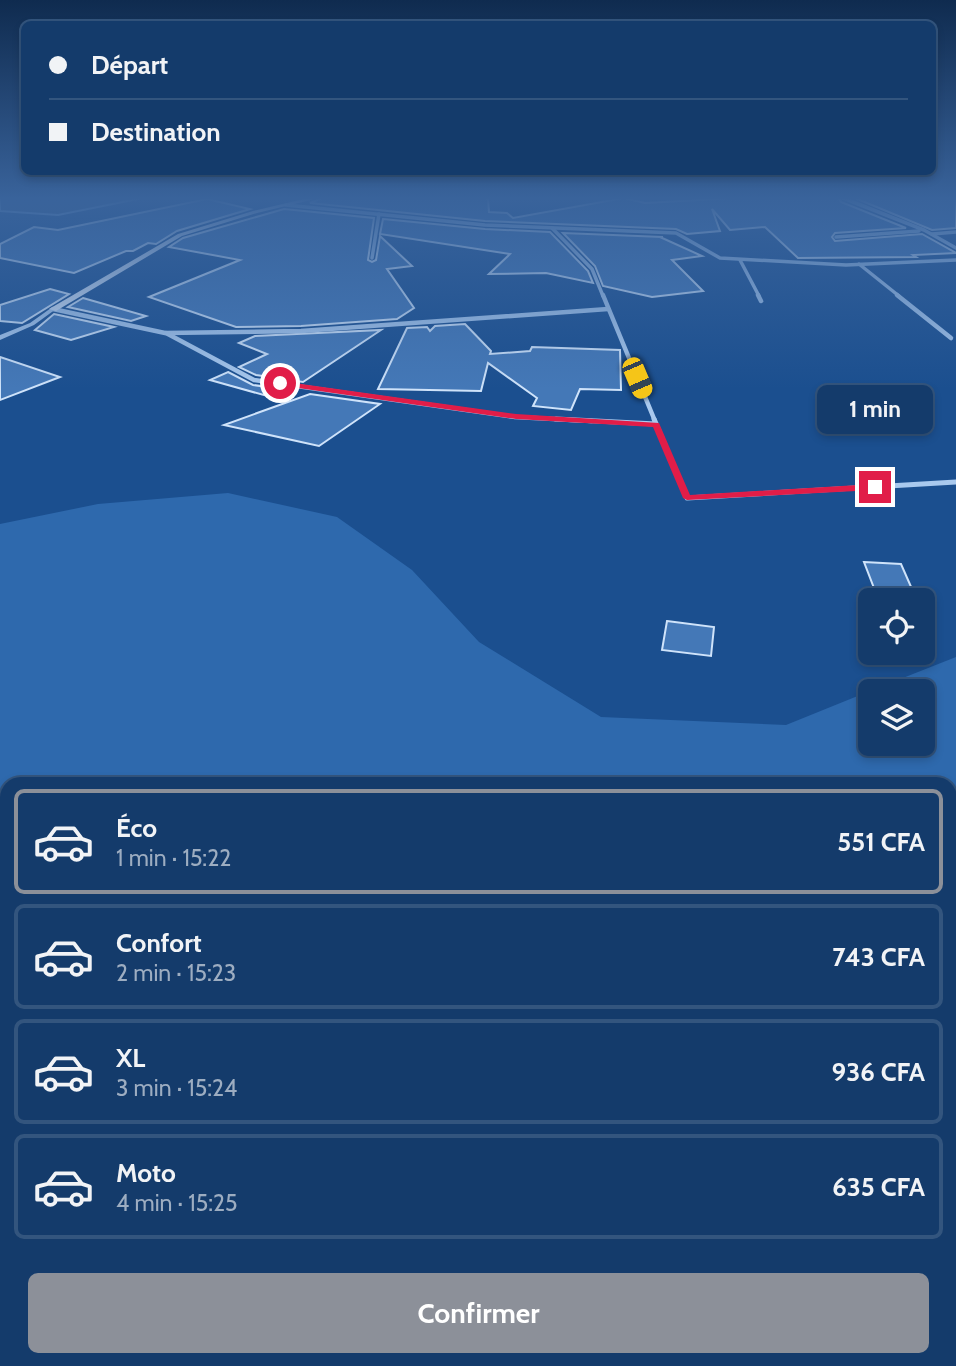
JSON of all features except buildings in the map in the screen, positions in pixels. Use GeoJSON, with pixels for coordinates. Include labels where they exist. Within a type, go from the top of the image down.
{"type":"FeatureCollection","features":[{"type":"Feature","properties":{"kind":"main road"},"geometry":{"type":"LineString","coordinates":[[52,309],[134,262]]}},
{"type":"Feature","properties":{"kind":"street"},"geometry":{"type":"LineString","coordinates":[[585,262],[592,269],[687,498],[956,482]]}},
{"type":"Feature","properties":{"kind":"street"},"geometry":{"type":"LineString","coordinates":[[741,262],[761,301]]}},
{"type":"Feature","properties":{"kind":"street"},"geometry":{"type":"LineString","coordinates":[[792,262],[859,264],[914,262]]}},
{"type":"Feature","properties":{"kind":"street"},"geometry":{"type":"LineString","coordinates":[[859,264],[951,338]]}},
{"type":"Feature","properties":{"kind":"street"},"geometry":{"type":"LineString","coordinates":[[0,338],[32,324],[52,309],[165,333],[301,331],[608,309]]}},
{"type":"Feature","properties":{"kind":"street"},"geometry":{"type":"LineString","coordinates":[[165,333],[254,380],[516,417],[656,424]]}},
{"type":"Feature","properties":{"kind":"shaded area"},"geometry":{"type":"Polygon","coordinates":[[[228,493],[337,517],[412,570],[479,642],[601,717],[786,725],[858,696],[858,756],[935,756],[935,679],[900,679],[956,657],[956,777],[0,777],[0,524],[98,504],[228,493]]]}},
{"type":"Feature","properties":{"kind":"route"},"geometry":{"type":"LineString","coordinates":[[280,383],[516,417],[656,424],[687,498],[875,487]]}}]}
